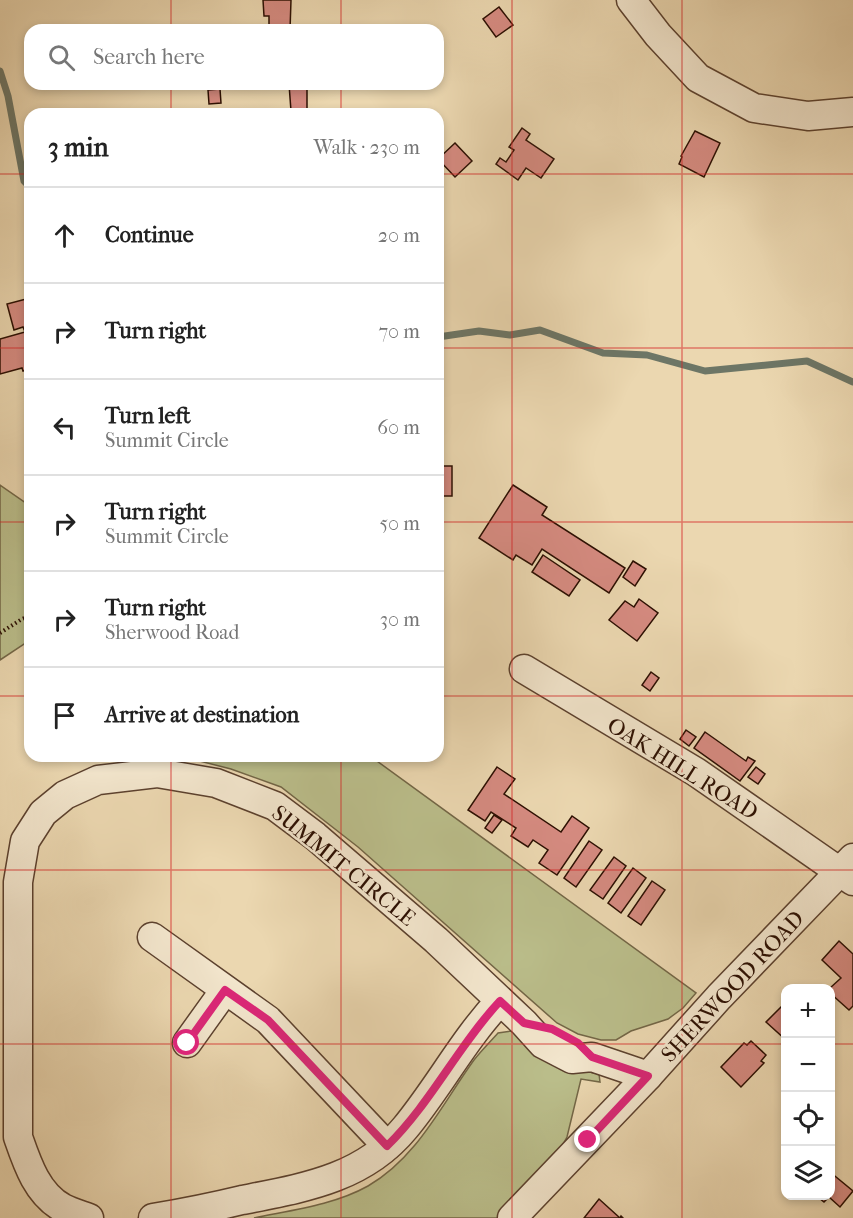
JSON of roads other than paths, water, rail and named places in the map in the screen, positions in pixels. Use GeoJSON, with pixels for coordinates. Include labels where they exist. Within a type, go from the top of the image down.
{"type":"FeatureCollection","features":[{"type":"Feature","properties":{"kind":"street"},"geometry":{"type":"LineString","coordinates":[[631,0],[658,35],[698,78],[754,108],[808,116],[853,112]]}},
{"type":"Feature","properties":{"kind":"street","name":"OAK HILL ROAD"},"geometry":{"type":"LineString","coordinates":[[524,669],[696,772],[849,870]]}},
{"type":"Feature","properties":{"kind":"street","name":"SUMMIT CIRCLE"},"geometry":{"type":"LineString","coordinates":[[89,1218],[61,1207],[45,1192],[29,1169],[18,1137],[18,882],[26,841],[43,813],[64,795],[98,780],[157,774],[216,783],[275,806],[315,836],[402,910],[524,1023],[543,1044],[572,1059],[592,1057],[648,1076]]}},
{"type":"Feature","properties":{"kind":"street","name":"SHERWOOD ROAD"},"geometry":{"type":"LineString","coordinates":[[512,1218],[648,1076],[719,997],[849,870]]}},
{"type":"Feature","properties":{"kind":"street"},"geometry":{"type":"LineString","coordinates":[[152,937],[268,1020],[387,1146]]}},
{"type":"Feature","properties":{"kind":"street"},"geometry":{"type":"LineString","coordinates":[[187,1043],[225,990]]}},
{"type":"Feature","properties":{"kind":"street"},"geometry":{"type":"LineString","coordinates":[[153,1218],[314,1186],[362,1165],[387,1146],[404,1129],[479,1024],[500,1001]]}},
{"type":"Feature","properties":{"kind":"waterway"},"geometry":{"type":"LineString","coordinates":[[0,71],[8,96],[24,181]]}},
{"type":"Feature","properties":{"kind":"waterway"},"geometry":{"type":"LineString","coordinates":[[444,336],[479,331],[510,335],[540,330],[603,353],[647,355],[705,371],[807,361],[853,382]]}}]}
